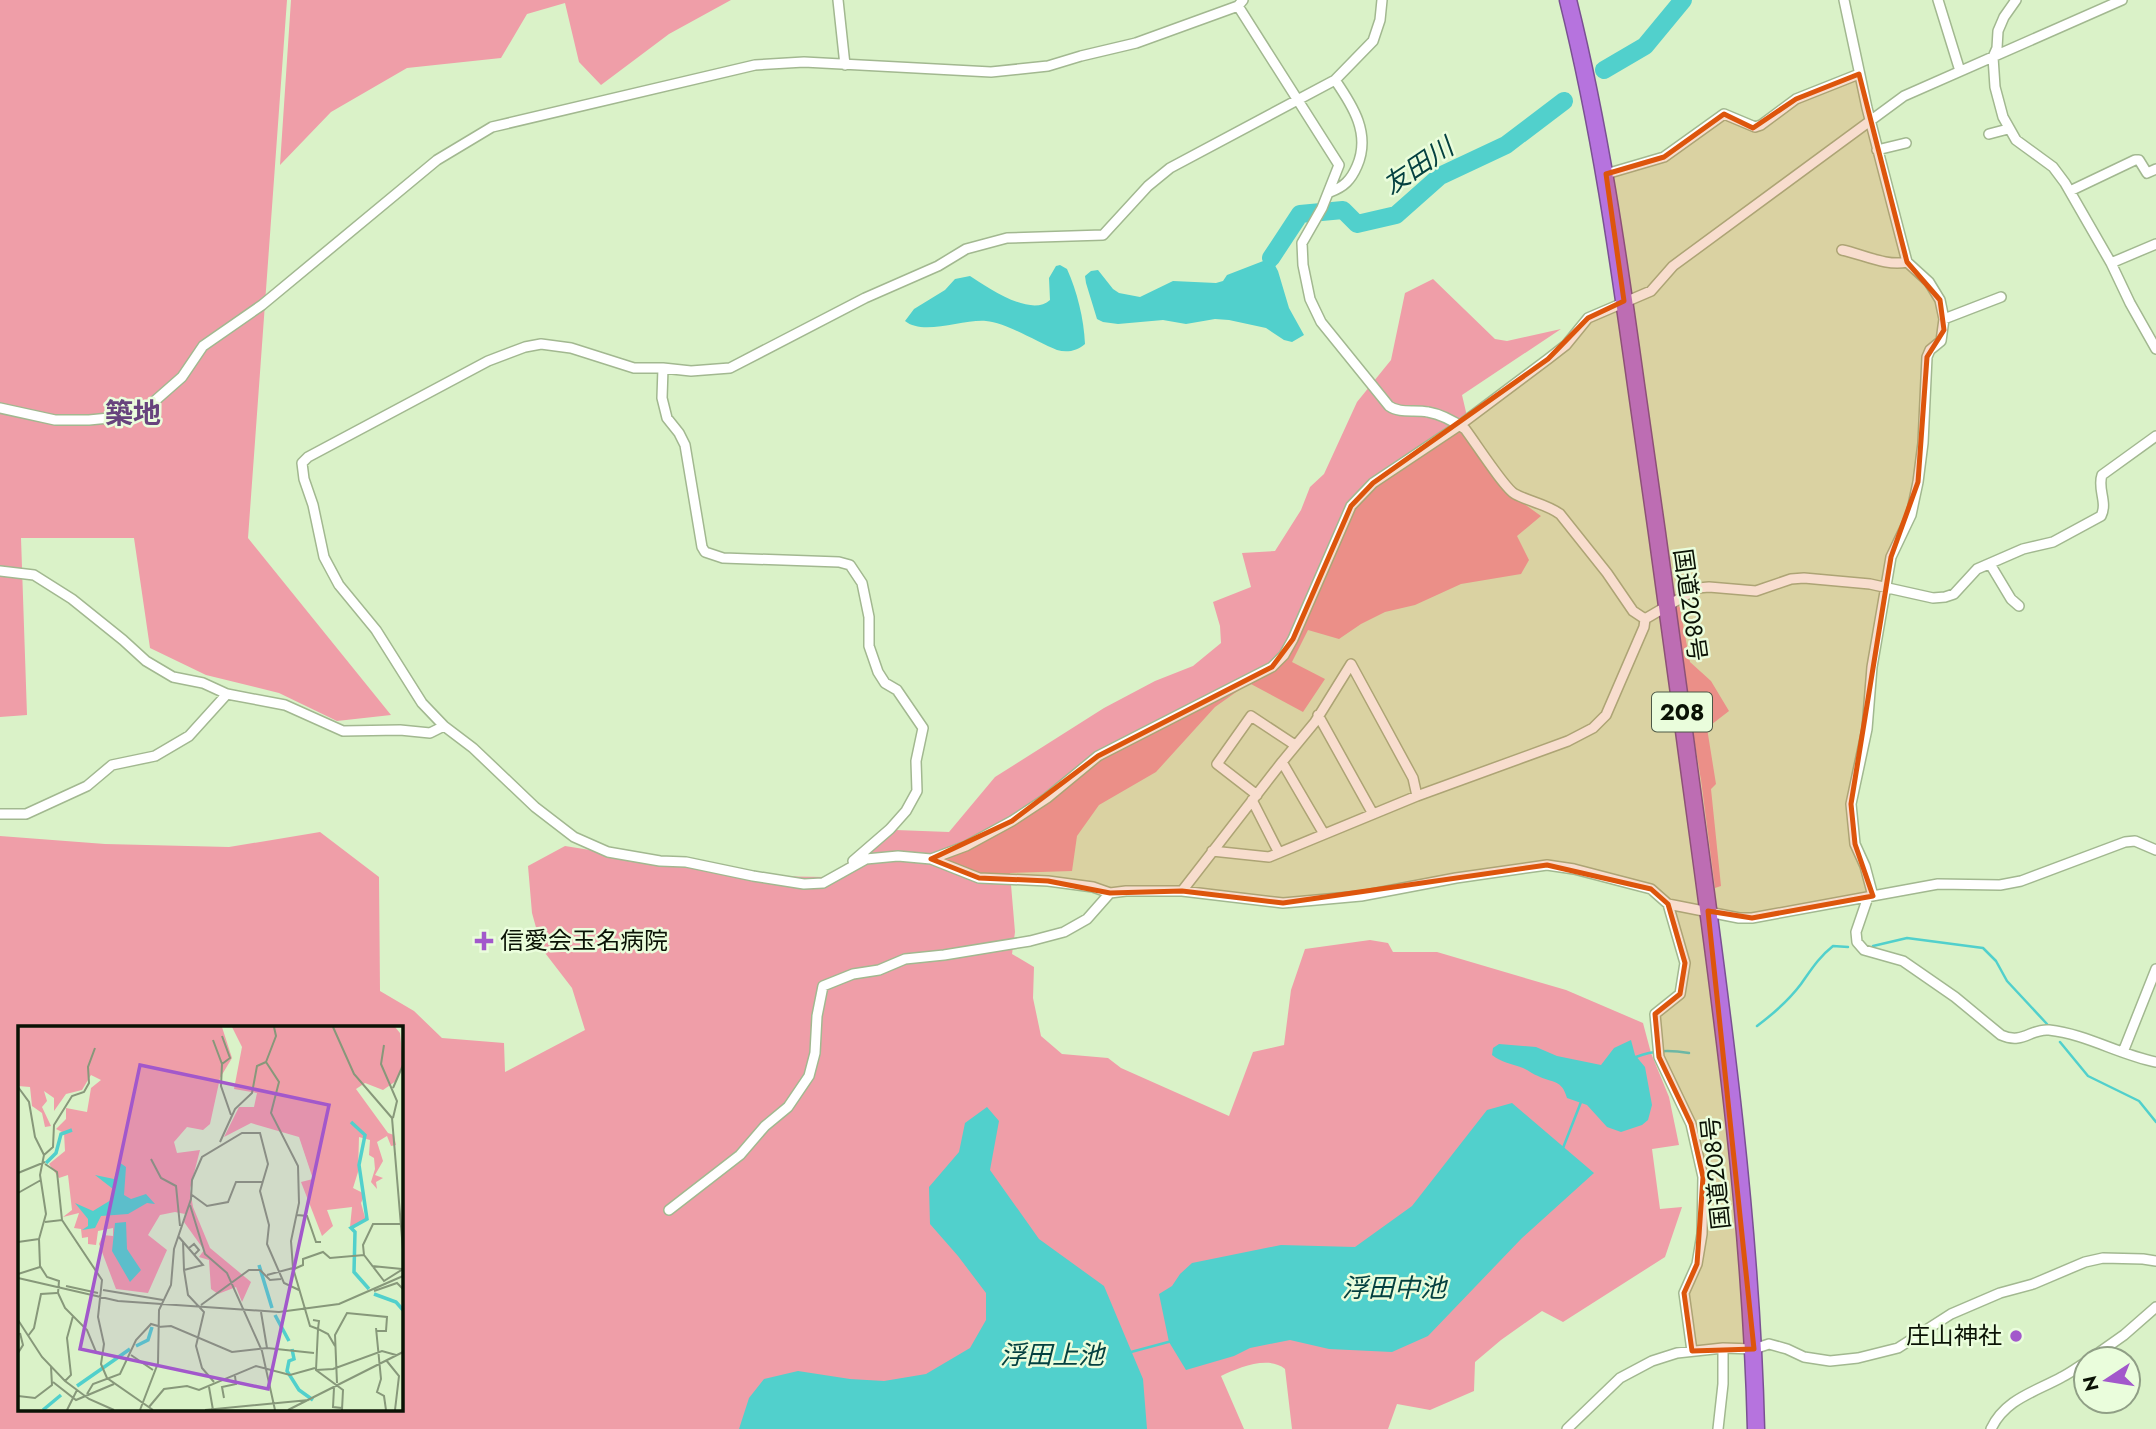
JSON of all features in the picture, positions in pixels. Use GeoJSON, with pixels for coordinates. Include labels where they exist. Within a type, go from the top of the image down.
{"type":"FeatureCollection","features":[{"type":"Feature","properties":{"kind":"highway","name":"国道208号"},"geometry":{"type":"LineString","coordinates":[[1567,0],[1606,174],[1668,606],[1708,911],[1745,1227],[1754,1349],[1756,1429]]}},
{"type":"Feature","properties":{"kind":"street"},"geometry":{"type":"LineString","coordinates":[[838,0],[845,65]]}},
{"type":"Feature","properties":{"kind":"street"},"geometry":{"type":"LineString","coordinates":[[1382,0],[1380,20],[1373,41],[1335,80],[1170,168],[1149,186],[1103,236],[1007,238],[966,249],[938,266],[865,298],[730,368],[691,371],[634,368],[571,348],[541,344],[525,347],[488,361],[308,457],[302,463],[304,479],[329,566],[339,584],[376,630],[422,703],[535,807],[574,837],[608,852],[660,861],[686,862],[804,884],[823,883],[866,859],[898,856],[931,859],[979,878],[1071,884],[1110,893],[1182,891],[1283,903],[1361,896],[1456,878],[1547,865],[1651,888],[1668,904],[1685,963],[1680,994],[1655,1014],[1659,1057],[1691,1124],[1703,1177],[1702,1234],[1697,1264],[1684,1293],[1692,1351]]}},
{"type":"Feature","properties":{"kind":"street"},"geometry":{"type":"LineString","coordinates":[[1844,0],[1870,121],[1907,262],[1929,282],[1940,300],[1944,319],[1941,341],[1930,350],[1927,357],[1923,443],[1916,493],[1911,515],[1891,557],[1872,667],[1867,729],[1850,804],[1855,844],[1865,866],[1870,897],[1856,932],[1857,942],[1864,950],[1903,961],[2009,1039],[2018,1039],[2046,1029],[2076,1036],[2138,1059],[2156,1062]]}},
{"type":"Feature","properties":{"kind":"street"},"geometry":{"type":"LineString","coordinates":[[1938,0],[1960,71]]}},
{"type":"Feature","properties":{"kind":"street"},"geometry":{"type":"LineString","coordinates":[[2016,0],[1998,31],[1997,48],[1993,57],[1997,101],[2008,129],[2017,140],[2053,167],[2070,191],[2156,349]]}},
{"type":"Feature","properties":{"kind":"street"},"geometry":{"type":"LineString","coordinates":[[931,859],[966,846],[1012,821],[1098,756],[1272,667],[1293,639],[1351,506],[1374,483],[1460,425],[1566,345],[1588,318],[1651,291],[1672,266],[1904,96],[2122,0]]}},
{"type":"Feature","properties":{"kind":"street"},"geometry":{"type":"LineString","coordinates":[[0,408],[55,420],[89,420],[119,417],[149,406],[182,377],[203,346],[262,304],[437,160],[492,127],[755,65],[804,62],[991,72],[1048,66],[1136,43],[1241,3],[1297,100],[1339,165],[1330,192],[1302,243],[1310,299],[1321,322],[1394,409],[1430,412],[1460,425],[1488,459],[1507,489],[1560,514],[1633,611],[1645,619]]}},
{"type":"Feature","properties":{"kind":"street"},"geometry":{"type":"LineString","coordinates":[[1606,174],[1664,158],[1724,114],[1755,127],[1796,99],[1859,74]]}},
{"type":"Feature","properties":{"kind":"street"},"geometry":{"type":"LineString","coordinates":[[1330,192],[1342,188],[1354,172],[1362,154],[1363,139],[1353,106],[1335,80]]}},
{"type":"Feature","properties":{"kind":"street"},"geometry":{"type":"LineString","coordinates":[[1989,134],[2008,129]]}},
{"type":"Feature","properties":{"kind":"street"},"geometry":{"type":"LineString","coordinates":[[1877,150],[1906,142]]}},
{"type":"Feature","properties":{"kind":"street"},"geometry":{"type":"LineString","coordinates":[[2070,191],[2135,160],[2139,160],[2147,173],[2156,169]]}},
{"type":"Feature","properties":{"kind":"street"},"geometry":{"type":"LineString","coordinates":[[2111,263],[2156,244]]}},
{"type":"Feature","properties":{"kind":"street"},"geometry":{"type":"LineString","coordinates":[[1842,250],[1881,260],[1907,262]]}},
{"type":"Feature","properties":{"kind":"street"},"geometry":{"type":"LineString","coordinates":[[1944,319],[2001,298]]}},
{"type":"Feature","properties":{"kind":"street"},"geometry":{"type":"LineString","coordinates":[[663,368],[663,398],[667,418],[685,445],[695,512],[705,552],[723,558],[839,562],[850,565],[862,583],[869,617],[870,646],[878,672],[885,683],[897,690],[923,728],[916,761],[917,791],[906,811],[871,847],[836,876]]}},
{"type":"Feature","properties":{"kind":"street"},"geometry":{"type":"LineString","coordinates":[[1645,619],[1698,588],[1756,591],[1791,579],[1885,587],[1933,598],[1954,594],[1977,569],[2023,549],[2053,542],[2101,516],[2104,509],[2099,482],[2102,475],[2156,436]]}},
{"type":"Feature","properties":{"kind":"street"},"geometry":{"type":"LineString","coordinates":[[1990,564],[2011,599],[2019,606]]}},
{"type":"Feature","properties":{"kind":"street"},"geometry":{"type":"LineString","coordinates":[[0,571],[34,575],[72,599],[146,661],[173,677],[203,683],[227,694],[285,705],[343,732],[400,730],[430,733],[444,726]]}},
{"type":"Feature","properties":{"kind":"street"},"geometry":{"type":"LineString","coordinates":[[1212,851],[1269,857],[1418,796],[1568,741],[1593,728],[1606,715],[1645,619]]}},
{"type":"Feature","properties":{"kind":"street"},"geometry":{"type":"LineString","coordinates":[[1182,891],[1315,722],[1351,664],[1413,778],[1418,796]]}},
{"type":"Feature","properties":{"kind":"street"},"geometry":{"type":"LineString","coordinates":[[0,814],[26,814],[87,786],[112,765],[155,756],[189,736],[227,694]]}},
{"type":"Feature","properties":{"kind":"street"},"geometry":{"type":"LineString","coordinates":[[1318,715],[1373,814]]}},
{"type":"Feature","properties":{"kind":"street"},"geometry":{"type":"LineString","coordinates":[[1279,853],[1255,798],[1217,764],[1251,716],[1295,745]]}},
{"type":"Feature","properties":{"kind":"street"},"geometry":{"type":"LineString","coordinates":[[1282,762],[1324,834]]}},
{"type":"Feature","properties":{"kind":"street"},"geometry":{"type":"LineString","coordinates":[[1668,904],[1739,918],[1752,918],[1938,884],[2000,885],[2021,881],[2125,842],[2135,841],[2156,850]]}},
{"type":"Feature","properties":{"kind":"street"},"geometry":{"type":"LineString","coordinates":[[670,1210],[740,1155],[765,1126],[788,1107],[809,1076],[815,1053],[817,1016],[823,986],[853,974],[879,970],[905,959],[1018,943],[1064,932],[1087,919],[1110,893]]}},
{"type":"Feature","properties":{"kind":"street"},"geometry":{"type":"LineString","coordinates":[[2123,1052],[2156,969]]}},
{"type":"Feature","properties":{"kind":"street"},"geometry":{"type":"LineString","coordinates":[[1567,1429],[1620,1378],[1652,1361],[1677,1353],[1723,1348],[1754,1349],[1769,1344],[1804,1357],[1830,1361],[1858,1358],[1898,1348],[1951,1314],[2085,1262],[2103,1258],[2156,1261]]}},
{"type":"Feature","properties":{"kind":"street"},"geometry":{"type":"LineString","coordinates":[[2110,1345],[2156,1307]]}},
{"type":"Feature","properties":{"kind":"street"},"geometry":{"type":"LineString","coordinates":[[1718,1429],[1723,1384],[1723,1348]]}},
{"type":"Feature","properties":{"kind":"street"},"geometry":{"type":"LineString","coordinates":[[1991,1429],[2004,1408],[2072,1371]]}},
{"type":"Feature","properties":{"kind":"highlighted area"},"geometry":{"type":"Polygon","coordinates":[[[1859,74],[1907,262],[1940,300],[1944,330],[1927,357],[1918,482],[1891,557],[1851,804],[1855,844],[1873,896],[1752,918],[1708,911],[1754,1349],[1692,1351],[1684,1293],[1697,1264],[1703,1177],[1691,1124],[1659,1057],[1655,1014],[1680,994],[1685,963],[1668,904],[1651,889],[1547,865],[1283,903],[1182,891],[1110,893],[1048,881],[979,878],[931,859],[1012,821],[1098,756],[1272,667],[1293,639],[1351,506],[1373,483],[1548,359],[1588,318],[1624,301],[1606,174],[1664,157],[1724,114],[1753,128],[1796,99],[1859,74]]]}},
{"type":"Feature","properties":{"kind":"shaded area"},"geometry":{"type":"Polygon","coordinates":[[[0,0],[287,0],[248,538],[391,715],[337,721],[279,693],[206,675],[150,648],[134,538],[21,538],[27,715],[0,717],[0,0]]]}},
{"type":"Feature","properties":{"kind":"shaded area"},"geometry":{"type":"Polygon","coordinates":[[[291,0],[731,0],[669,34],[601,85],[579,62],[565,3],[527,14],[501,58],[407,68],[331,112],[280,165],[291,0]]]}},
{"type":"Feature","properties":{"kind":"shaded area"},"geometry":{"type":"Polygon","coordinates":[[[1433,279],[1495,339],[1507,341],[1561,329],[1462,395],[1470,429],[1489,458],[1502,488],[1541,516],[1517,536],[1529,560],[1521,574],[1461,584],[1415,605],[1385,612],[1339,639],[1308,630],[1292,662],[1325,679],[1303,712],[1249,683],[1215,707],[1156,772],[1099,805],[1077,836],[1072,871],[1010,873],[1015,932],[1012,954],[1034,967],[1033,998],[1041,1036],[1062,1054],[1108,1058],[1121,1068],[1229,1116],[1253,1052],[1284,1045],[1291,990],[1305,949],[1370,940],[1388,943],[1393,952],[1437,952],[1566,990],[1643,1023],[1651,1053],[1669,1097],[1679,1145],[1652,1149],[1660,1209],[1682,1207],[1665,1257],[1563,1322],[1542,1311],[1475,1362],[1474,1391],[1430,1410],[1397,1404],[1388,1429],[1292,1429],[1285,1369],[1278,1365],[1262,1363],[1221,1376],[1244,1429],[0,1429],[0,836],[105,844],[229,847],[320,832],[379,877],[380,991],[414,1011],[442,1038],[504,1043],[505,1072],[585,1030],[572,988],[542,949],[532,913],[528,866],[565,846],[753,876],[826,877],[896,830],[949,832],[995,777],[1104,708],[1155,681],[1193,666],[1221,643],[1220,626],[1213,602],[1251,587],[1242,553],[1275,551],[1301,510],[1310,487],[1324,474],[1357,402],[1391,360],[1405,293],[1433,279]]]}},
{"type":"Feature","properties":{"kind":"shaded area"},"geometry":{"type":"Polygon","coordinates":[[[1679,603],[1690,662],[1711,681],[1729,711],[1707,728],[1716,784],[1711,789],[1721,886],[1715,888],[1701,780],[1672,608],[1679,603]]]}},
{"type":"Feature","properties":{"kind":"water"},"geometry":{"type":"Polygon","coordinates":[[[1271,258],[1278,271],[1289,308],[1304,335],[1292,342],[1266,328],[1229,320],[1215,319],[1186,324],[1163,320],[1118,324],[1103,322],[1097,319],[1085,276],[1098,270],[1119,293],[1140,297],[1173,281],[1223,281],[1227,275],[1271,258]]]}},
{"type":"Feature","properties":{"kind":"water"},"geometry":{"type":"Polygon","coordinates":[[[1056,266],[1067,269],[1082,315],[1085,344],[1075,350],[1057,350],[994,322],[977,321],[922,327],[905,321],[914,309],[945,290],[955,279],[970,276],[1009,299],[1042,305],[1050,300],[1049,278],[1056,266]]]}},
{"type":"Feature","properties":{"kind":"water"},"geometry":{"type":"Polygon","coordinates":[[[1631,1040],[1635,1055],[1645,1067],[1652,1105],[1648,1120],[1642,1125],[1621,1132],[1607,1127],[1587,1105],[1567,1098],[1556,1083],[1492,1055],[1493,1048],[1499,1044],[1536,1047],[1557,1056],[1601,1065],[1614,1048],[1631,1040]]]}},
{"type":"Feature","properties":{"kind":"water","name":"浮田中池"},"geometry":{"type":"Polygon","coordinates":[[[1512,1103],[1594,1173],[1522,1238],[1428,1336],[1392,1352],[1329,1349],[1290,1340],[1250,1348],[1234,1356],[1186,1370],[1169,1342],[1159,1294],[1172,1286],[1192,1263],[1281,1245],[1355,1247],[1412,1206],[1487,1110],[1512,1103]]]}},
{"type":"Feature","properties":{"kind":"water","name":"浮田上池"},"geometry":{"type":"Polygon","coordinates":[[[987,1107],[999,1121],[990,1170],[1039,1239],[1104,1286],[1143,1379],[1147,1429],[739,1429],[749,1398],[764,1379],[798,1371],[884,1381],[926,1374],[970,1348],[986,1320],[986,1293],[930,1224],[929,1187],[959,1152],[965,1123],[987,1107]]]}},
{"type":"Feature","properties":{"kind":"waterway","name":"友田川"},"geometry":{"type":"LineString","coordinates":[[1604,70],[1645,46],[1683,0]]}},
{"type":"Feature","properties":{"kind":"waterway","name":"友田川"},"geometry":{"type":"LineString","coordinates":[[1271,258],[1300,214],[1343,210],[1357,224],[1396,215],[1440,176],[1506,145],[1564,101]]}},
{"type":"Feature","properties":{"kind":"waterway"},"geometry":{"type":"LineString","coordinates":[[1873,946],[1907,938],[1983,948],[1996,961],[2007,981],[2047,1024]]}},
{"type":"Feature","properties":{"kind":"waterway"},"geometry":{"type":"LineString","coordinates":[[1757,1026],[1791,996],[1828,950],[1833,946],[1848,947]]}},
{"type":"Feature","properties":{"kind":"waterway"},"geometry":{"type":"LineString","coordinates":[[2060,1042],[2088,1076],[2139,1101],[2156,1122]]}},
{"type":"Feature","properties":{"kind":"waterway"},"geometry":{"type":"LineString","coordinates":[[1636,1057],[1662,1051],[1689,1053]]}},
{"type":"Feature","properties":{"kind":"waterway"},"geometry":{"type":"LineString","coordinates":[[1563,1148],[1581,1102]]}},
{"type":"Feature","properties":{"kind":"waterway"},"geometry":{"type":"LineString","coordinates":[[1131,1352],[1172,1341]]}},
{"type":"Feature","properties":{"kind":"place","name":"信愛会玉名病院"},"geometry":{"type":"Point","coordinates":[484,941]}},
{"type":"Feature","properties":{"kind":"place","name":"庄山神社"},"geometry":{"type":"Point","coordinates":[2016,1336]}},
{"type":"Feature","properties":{"kind":"district","name":"築地"},"geometry":{"type":"Point","coordinates":[133,413]}}]}
